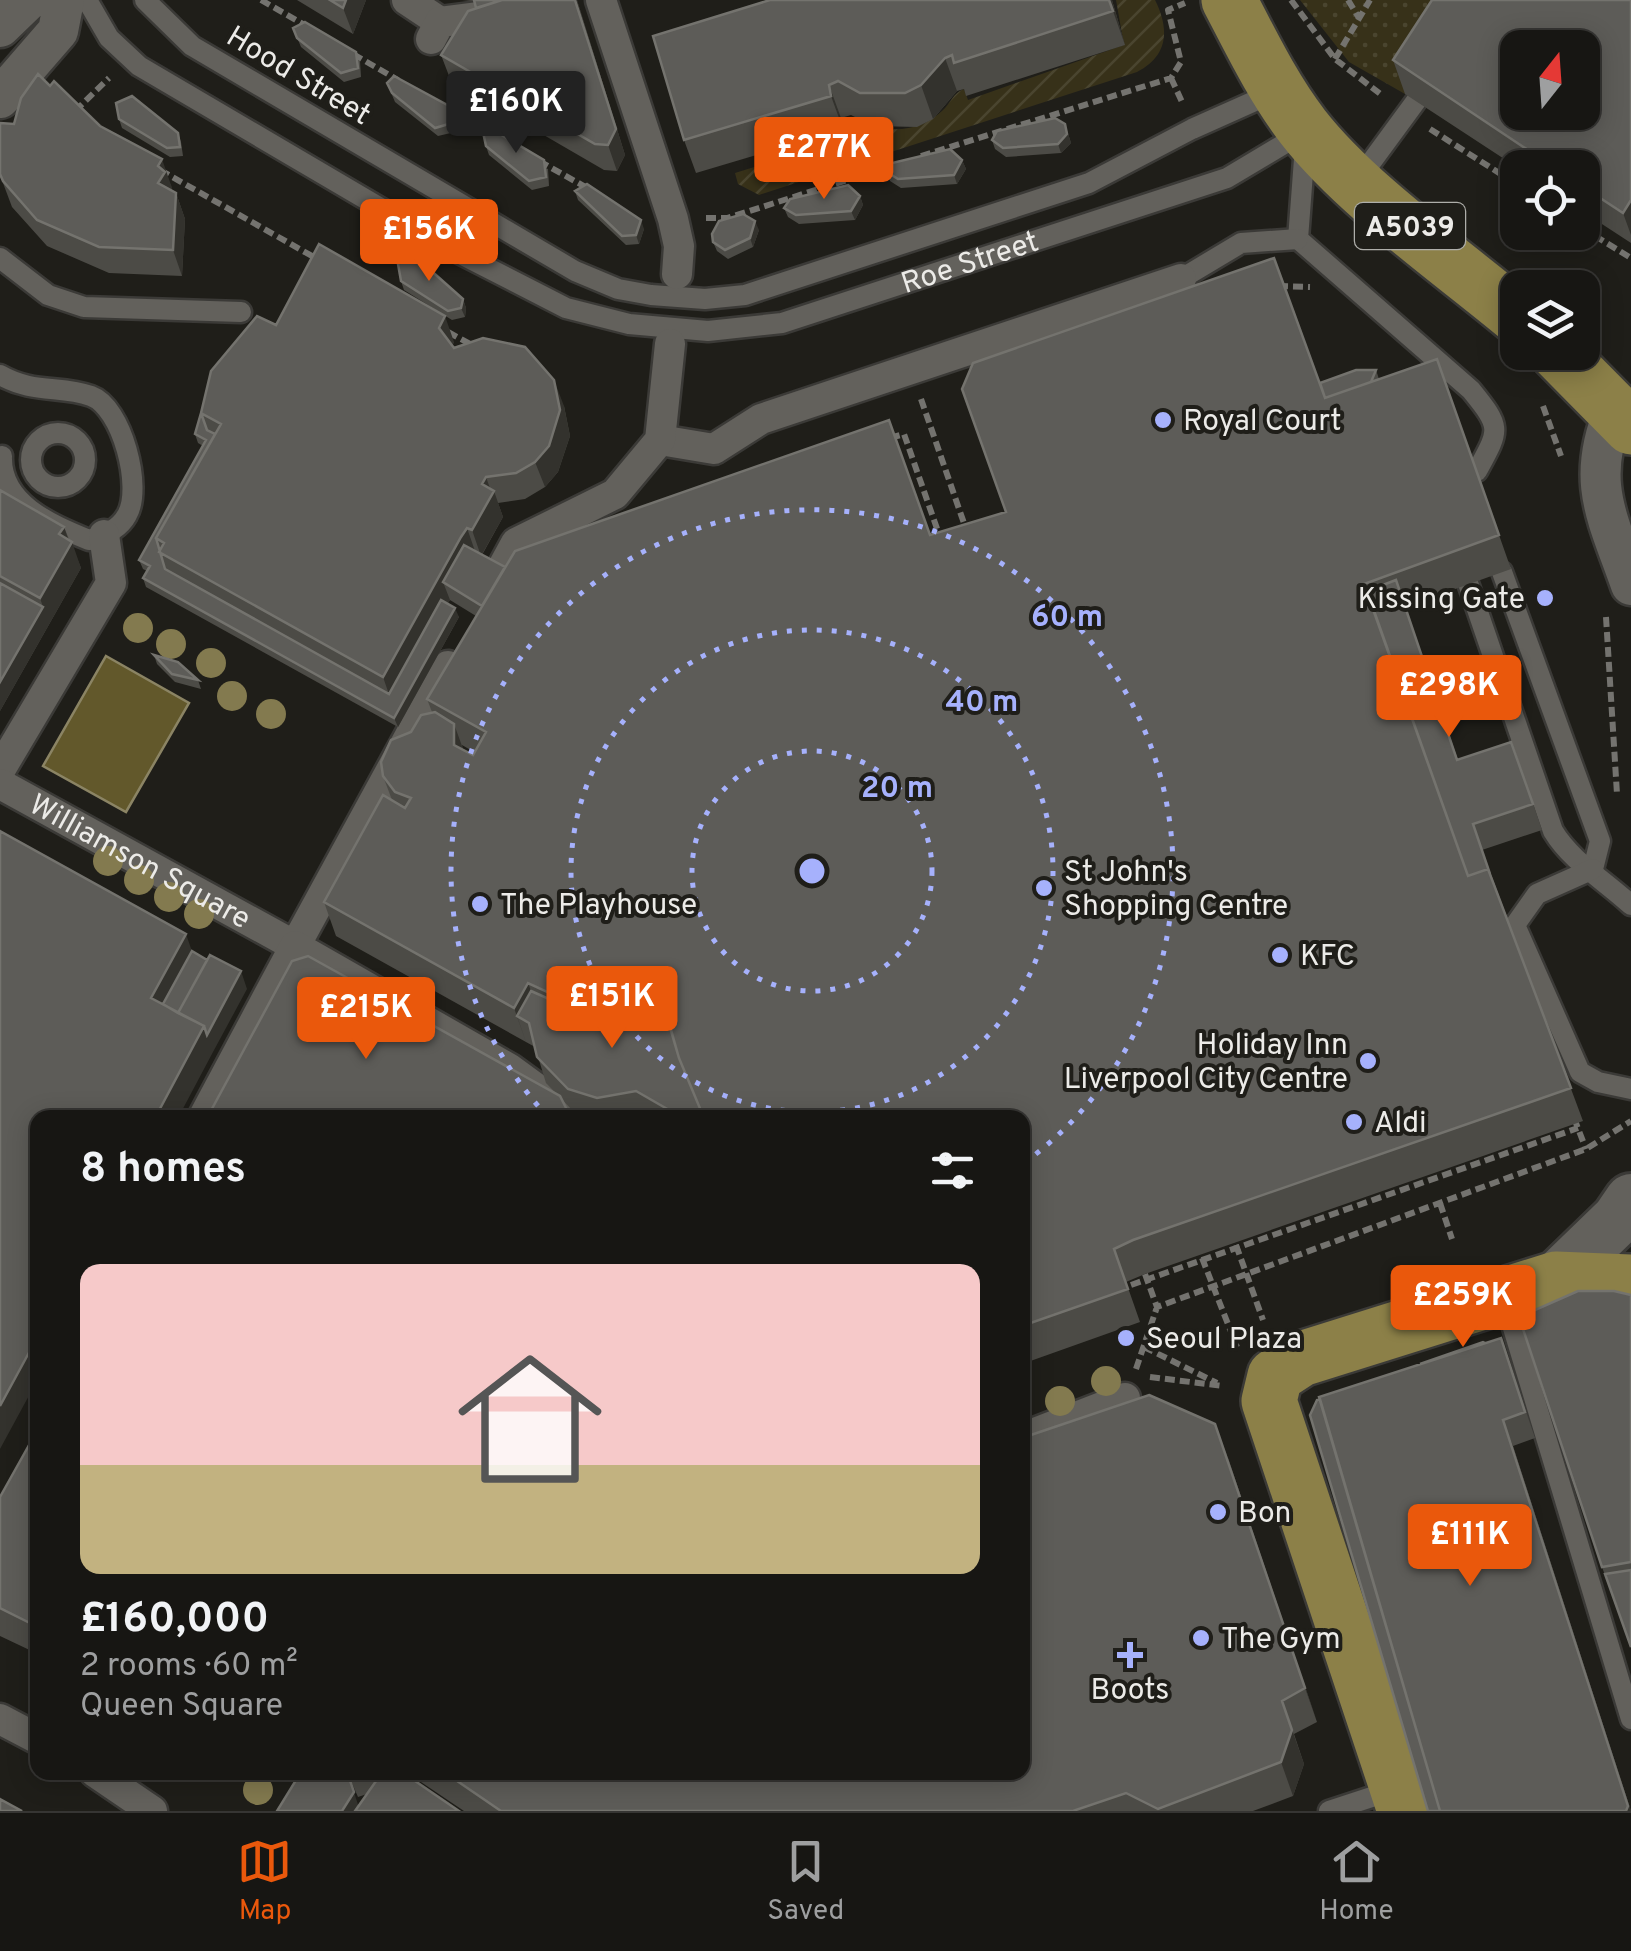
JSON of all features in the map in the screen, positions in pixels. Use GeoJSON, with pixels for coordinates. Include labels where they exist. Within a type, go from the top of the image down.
{"type":"FeatureCollection","features":[{"type":"Feature","properties":{"kind":"main road","name":"A5039"},"geometry":{"type":"LineString","coordinates":[[1229,0],[1292,111],[1356,182],[1500,302]]}},
{"type":"Feature","properties":{"kind":"main road"},"geometry":{"type":"LineString","coordinates":[[1575,370],[1623,418]]}},
{"type":"Feature","properties":{"kind":"main road"},"geometry":{"type":"LineString","coordinates":[[1402,1800],[1256,1361],[1301,1359],[1556,1279],[1631,1282]]}},
{"type":"Feature","properties":{"kind":"street"},"geometry":{"type":"LineString","coordinates":[[0,28],[28,0]]}},
{"type":"Feature","properties":{"kind":"street"},"geometry":{"type":"LineString","coordinates":[[12,83],[58,31],[64,0]]}},
{"type":"Feature","properties":{"kind":"street"},"geometry":{"type":"LineString","coordinates":[[407,0],[435,31],[495,14],[527,0]]}},
{"type":"Feature","properties":{"kind":"street"},"geometry":{"type":"LineString","coordinates":[[601,0],[673,219],[678,246],[677,274]]}},
{"type":"Feature","properties":{"kind":"street"},"geometry":{"type":"LineString","coordinates":[[660,440],[714,449],[761,419],[1181,279]]}},
{"type":"Feature","properties":{"kind":"street"},"geometry":{"type":"LineString","coordinates":[[207,1110],[516,543],[615,494],[660,440],[670,344]]}},
{"type":"Feature","properties":{"kind":"street"},"geometry":{"type":"LineString","coordinates":[[1623,418],[1600,445],[1600,497],[1631,585]]}},
{"type":"Feature","properties":{"kind":"street","name":"Williamson Square"},"geometry":{"type":"LineString","coordinates":[[0,770],[111,583],[104,536]]}},
{"type":"Feature","properties":{"kind":"street","name":"Williamson Square"},"geometry":{"type":"LineString","coordinates":[[0,784],[510,1069],[567,1110]]}},
{"type":"Feature","properties":{"kind":"street"},"geometry":{"type":"LineString","coordinates":[[1556,1279],[1618,1220],[1631,1200]]}},
{"type":"Feature","properties":{"kind":"street"},"geometry":{"type":"LineString","coordinates":[[1030,1434],[1130,1386]]}},
{"type":"Feature","properties":{"kind":"street"},"geometry":{"type":"LineString","coordinates":[[0,1718],[30,1735]]}},
{"type":"Feature","properties":{"kind":"street"},"geometry":{"type":"LineString","coordinates":[[107,1780],[152,1811]]}},
{"type":"Feature","properties":{"kind":"lane","name":"Roe Street"},"geometry":{"type":"LineString","coordinates":[[87,0],[109,38],[139,66],[446,247],[566,308],[617,322],[708,331],[782,323],[1228,178],[1292,111]]}},
{"type":"Feature","properties":{"kind":"lane","name":"Hood Street"},"geometry":{"type":"LineString","coordinates":[[146,0],[192,46],[575,270],[618,289],[705,299]]}},
{"type":"Feature","properties":{"kind":"lane"},"geometry":{"type":"LineString","coordinates":[[1356,182],[1416,101]]}},
{"type":"Feature","properties":{"kind":"lane","name":"Roe Street"},"geometry":{"type":"LineString","coordinates":[[705,299],[744,295],[793,281],[1089,183],[1192,129],[1292,111]]}},
{"type":"Feature","properties":{"kind":"lane"},"geometry":{"type":"LineString","coordinates":[[1292,111],[1298,239]]}},
{"type":"Feature","properties":{"kind":"lane"},"geometry":{"type":"LineString","coordinates":[[1181,279],[1241,242],[1298,239],[1471,390],[1495,420],[1496,435],[1477,472]]}},
{"type":"Feature","properties":{"kind":"lane"},"geometry":{"type":"LineString","coordinates":[[0,258],[48,295],[84,307],[241,312]]}},
{"type":"Feature","properties":{"kind":"lane"},"geometry":{"type":"LineString","coordinates":[[0,375],[48,392],[92,396],[105,405],[128,456],[132,504],[126,519],[104,536],[89,540],[26,507],[6,489],[1,455],[32,459]]}},
{"type":"Feature","properties":{"kind":"lane"},"geometry":{"type":"LineString","coordinates":[[1502,572],[1600,841],[1593,870]]}},
{"type":"Feature","properties":{"kind":"lane"},"geometry":{"type":"LineString","coordinates":[[1468,584],[1553,831],[1566,854],[1593,870],[1631,905]]}},
{"type":"Feature","properties":{"kind":"lane"},"geometry":{"type":"LineString","coordinates":[[1593,870],[1537,894],[1514,925],[1580,1072],[1598,1082],[1631,1089]]}},
{"type":"Feature","properties":{"kind":"lane"},"geometry":{"type":"LineString","coordinates":[[1504,1296],[1631,1719]]}},
{"type":"Feature","properties":{"kind":"lane"},"geometry":{"type":"LineString","coordinates":[[1329,1811],[1402,1800]]}},
{"type":"Feature","properties":{"kind":"path"},"geometry":{"type":"LineString","coordinates":[[262,0],[310,28]]}},
{"type":"Feature","properties":{"kind":"path"},"geometry":{"type":"LineString","coordinates":[[1348,0],[1359,18]]}},
{"type":"Feature","properties":{"kind":"path"},"geometry":{"type":"LineString","coordinates":[[1335,59],[1370,0]]}},
{"type":"Feature","properties":{"kind":"path"},"geometry":{"type":"LineString","coordinates":[[673,219],[727,218],[1171,78],[1181,62],[1168,10]]}},
{"type":"Feature","properties":{"kind":"path"},"geometry":{"type":"LineString","coordinates":[[342,48],[407,86]]}},
{"type":"Feature","properties":{"kind":"path"},"geometry":{"type":"LineString","coordinates":[[12,83],[86,122]]}},
{"type":"Feature","properties":{"kind":"path"},"geometry":{"type":"LineString","coordinates":[[440,104],[506,142]]}},
{"type":"Feature","properties":{"kind":"path"},"geometry":{"type":"LineString","coordinates":[[523,152],[606,199]]}},
{"type":"Feature","properties":{"kind":"path"},"geometry":{"type":"LineString","coordinates":[[143,161],[332,267]]}},
{"type":"Feature","properties":{"kind":"path"},"geometry":{"type":"LineString","coordinates":[[1604,243],[1613,232]]}},
{"type":"Feature","properties":{"kind":"path"},"geometry":{"type":"LineString","coordinates":[[1600,240],[1631,258]]}},
{"type":"Feature","properties":{"kind":"path"},"geometry":{"type":"LineString","coordinates":[[1273,286],[1309,288]]}},
{"type":"Feature","properties":{"kind":"path"},"geometry":{"type":"LineString","coordinates":[[436,325],[470,344]]}},
{"type":"Feature","properties":{"kind":"path"},"geometry":{"type":"LineString","coordinates":[[911,369],[969,540]]}},
{"type":"Feature","properties":{"kind":"path"},"geometry":{"type":"LineString","coordinates":[[888,439],[904,434],[944,550]]}},
{"type":"Feature","properties":{"kind":"path"},"geometry":{"type":"LineString","coordinates":[[1608,627],[1620,627]]}},
{"type":"Feature","properties":{"kind":"path"},"geometry":{"type":"LineString","coordinates":[[1158,1308],[1586,1149],[1627,1123]]}},
{"type":"Feature","properties":{"kind":"path"},"geometry":{"type":"LineString","coordinates":[[1131,1285],[1222,1248],[1578,1128]]}},
{"type":"Feature","properties":{"kind":"path"},"geometry":{"type":"LineString","coordinates":[[1440,1204],[1452,1240]]}},
{"type":"Feature","properties":{"kind":"path"},"geometry":{"type":"LineString","coordinates":[[1236,1245],[1263,1320]]}},
{"type":"Feature","properties":{"kind":"path"},"geometry":{"type":"LineString","coordinates":[[1202,1258],[1256,1361]]}},
{"type":"Feature","properties":{"kind":"path"},"geometry":{"type":"LineString","coordinates":[[1144,1347],[1222,1386],[1130,1386],[1144,1347],[1158,1308],[1145,1274]]}},
{"type":"Feature","properties":{"kind":"shaded area"},"geometry":{"type":"Polygon","coordinates":[[[1116,0],[1155,0],[1160,11],[1164,32],[1160,50],[1137,72],[759,195],[738,184],[735,173],[859,134],[861,121],[882,128],[914,127],[933,118],[964,89],[968,100],[1124,45],[1116,0]]]}},
{"type":"Feature","properties":{"kind":"shaded area"},"geometry":{"type":"Polygon","coordinates":[[[1300,0],[1465,0],[1405,94],[1349,62],[1300,0]]]}},
{"type":"Feature","properties":{"kind":"shaded area"},"geometry":{"type":"Polygon","coordinates":[[[106,656],[189,703],[126,812],[43,766],[106,656]]]}},
{"type":"Feature","properties":{"kind":"building"},"geometry":{"type":"Polygon","coordinates":[[[330,0],[346,0],[343,8],[330,0]]]}},
{"type":"Feature","properties":{"kind":"building"},"geometry":{"type":"Polygon","coordinates":[[[474,0],[502,0],[476,8],[474,0]]]}},
{"type":"Feature","properties":{"kind":"building"},"geometry":{"type":"Polygon","coordinates":[[[502,0],[575,0],[616,129],[608,145],[595,144],[441,55],[468,11],[502,0]]]}},
{"type":"Feature","properties":{"kind":"building"},"geometry":{"type":"Polygon","coordinates":[[[770,0],[1109,0],[1113,11],[954,63],[952,55],[921,85],[905,93],[860,93],[838,81],[829,85],[831,96],[684,140],[653,36],[770,0]]]}},
{"type":"Feature","properties":{"kind":"building"},"geometry":{"type":"Polygon","coordinates":[[[1432,0],[1631,0],[1631,200],[1623,213],[1600,198],[1600,150],[1528,150],[1393,60],[1432,0]]]}},
{"type":"Feature","properties":{"kind":"building"},"geometry":{"type":"Polygon","coordinates":[[[305,22],[356,52],[358,68],[341,73],[297,38],[293,28],[305,22]]]}},
{"type":"Feature","properties":{"kind":"building"},"geometry":{"type":"Polygon","coordinates":[[[38,74],[50,86],[54,81],[100,126],[162,159],[158,166],[165,172],[158,183],[176,193],[173,250],[99,247],[37,220],[3,181],[0,123],[14,124],[21,98],[38,74]]]}},
{"type":"Feature","properties":{"kind":"building"},"geometry":{"type":"Polygon","coordinates":[[[394,76],[451,107],[452,123],[435,128],[392,93],[387,83],[394,76]]]}},
{"type":"Feature","properties":{"kind":"building"},"geometry":{"type":"Polygon","coordinates":[[[132,96],[178,133],[180,147],[167,148],[119,119],[116,103],[132,96]]]}},
{"type":"Feature","properties":{"kind":"building"},"geometry":{"type":"Polygon","coordinates":[[[1055,118],[1065,124],[1067,134],[1058,144],[1003,148],[992,140],[997,131],[1055,118]]]}},
{"type":"Feature","properties":{"kind":"building"},"geometry":{"type":"Polygon","coordinates":[[[493,130],[544,160],[546,177],[529,181],[486,146],[483,132],[493,130]]]}},
{"type":"Feature","properties":{"kind":"building"},"geometry":{"type":"Polygon","coordinates":[[[950,149],[962,160],[954,175],[898,179],[887,172],[892,163],[950,149]]]}},
{"type":"Feature","properties":{"kind":"building"},"geometry":{"type":"Polygon","coordinates":[[[587,184],[641,220],[636,235],[622,236],[575,191],[587,184]]]}},
{"type":"Feature","properties":{"kind":"building"},"geometry":{"type":"Polygon","coordinates":[[[848,185],[860,196],[851,211],[796,215],[784,208],[790,199],[848,185]]]}},
{"type":"Feature","properties":{"kind":"building"},"geometry":{"type":"Polygon","coordinates":[[[743,214],[755,221],[750,238],[725,250],[713,242],[712,234],[719,221],[743,214]]]}},
{"type":"Feature","properties":{"kind":"building"},"geometry":{"type":"Polygon","coordinates":[[[319,244],[445,316],[439,328],[454,348],[483,338],[525,347],[554,380],[560,410],[549,446],[535,462],[516,473],[486,477],[482,484],[494,491],[472,530],[467,528],[461,537],[383,677],[159,552],[164,543],[156,538],[221,424],[201,413],[211,371],[257,316],[276,325],[319,244]]]}},
{"type":"Feature","properties":{"kind":"building"},"geometry":{"type":"Polygon","coordinates":[[[408,257],[419,260],[463,299],[461,308],[448,311],[401,281],[398,264],[408,257]]]}},
{"type":"Feature","properties":{"kind":"building","name":"St John's Shopping Centre"},"geometry":{"type":"Polygon","coordinates":[[[1274,258],[1325,398],[1437,359],[1499,535],[1364,584],[1468,876],[1488,869],[1571,1088],[1133,1240],[1114,1249],[1128,1289],[1030,1323],[1030,1110],[701,1110],[679,1058],[659,990],[621,1000],[556,996],[528,983],[514,1008],[324,902],[383,795],[405,808],[411,798],[395,792],[383,776],[381,762],[391,740],[411,732],[421,715],[435,712],[454,724],[454,745],[473,755],[486,732],[427,699],[515,551],[889,420],[930,535],[1006,512],[962,389],[973,363],[1274,258]]]}},
{"type":"Feature","properties":{"kind":"building"},"geometry":{"type":"Polygon","coordinates":[[[1356,370],[1376,370],[1371,382],[1325,398],[1320,383],[1356,370]]]}},
{"type":"Feature","properties":{"kind":"building"},"geometry":{"type":"Polygon","coordinates":[[[201,413],[207,430],[215,434],[156,538],[165,569],[389,694],[441,600],[455,608],[394,718],[143,578],[150,566],[139,560],[206,440],[195,434],[201,413]]]}},
{"type":"Feature","properties":{"kind":"building"},"geometry":{"type":"Polygon","coordinates":[[[0,490],[64,527],[59,534],[72,542],[40,598],[0,576],[0,490]]]}},
{"type":"Feature","properties":{"kind":"building"},"geometry":{"type":"Polygon","coordinates":[[[464,545],[505,567],[482,606],[443,582],[464,545]]]}},
{"type":"Feature","properties":{"kind":"building"},"geometry":{"type":"Polygon","coordinates":[[[1396,580],[1457,760],[1511,742],[1533,804],[1473,824],[1490,874],[1488,869],[1468,876],[1367,591],[1396,580]]]}},
{"type":"Feature","properties":{"kind":"building"},"geometry":{"type":"Polygon","coordinates":[[[0,583],[43,607],[0,682],[0,583]]]}},
{"type":"Feature","properties":{"kind":"building"},"geometry":{"type":"Polygon","coordinates":[[[154,655],[178,662],[198,680],[172,674],[154,655]]]}},
{"type":"Feature","properties":{"kind":"building"},"geometry":{"type":"Polygon","coordinates":[[[0,831],[186,934],[151,998],[204,1026],[159,1110],[30,1110],[30,1351],[0,1406],[0,831]]]}},
{"type":"Feature","properties":{"kind":"building"},"geometry":{"type":"Polygon","coordinates":[[[192,951],[207,960],[178,1013],[163,1004],[192,951]]]}},
{"type":"Feature","properties":{"kind":"building"},"geometry":{"type":"Polygon","coordinates":[[[210,955],[241,971],[207,1035],[204,1026],[178,1013],[210,955]]]}},
{"type":"Feature","properties":{"kind":"building"},"geometry":{"type":"Polygon","coordinates":[[[308,956],[560,1096],[567,1110],[211,1110],[292,961],[308,956]]]}},
{"type":"Feature","properties":{"kind":"building"},"geometry":{"type":"Polygon","coordinates":[[[531,991],[558,1003],[608,1009],[662,998],[679,1058],[701,1110],[669,1110],[636,1091],[597,1098],[568,1089],[537,1057],[529,1023],[517,1016],[531,991]]]}},
{"type":"Feature","properties":{"kind":"building"},"geometry":{"type":"Polygon","coordinates":[[[1578,1291],[1631,1295],[1631,1562],[1602,1567],[1519,1317],[1578,1291]]]}},
{"type":"Feature","properties":{"kind":"building"},"geometry":{"type":"Polygon","coordinates":[[[1501,1338],[1525,1412],[1503,1420],[1628,1806],[1626,1811],[1440,1811],[1319,1397],[1501,1338]]]}},
{"type":"Feature","properties":{"kind":"building"},"geometry":{"type":"Polygon","coordinates":[[[1149,1395],[1215,1424],[1305,1688],[1282,1701],[1292,1730],[1281,1762],[1158,1809],[1126,1793],[1073,1811],[501,1811],[456,1780],[1030,1780],[1030,1435],[1149,1395]]]}},
{"type":"Feature","properties":{"kind":"building"},"geometry":{"type":"Polygon","coordinates":[[[1320,1399],[1440,1811],[1428,1811],[1310,1415],[1320,1399]]]}},
{"type":"Feature","properties":{"kind":"building"},"geometry":{"type":"Polygon","coordinates":[[[30,1443],[30,1623],[0,1608],[0,1497],[30,1443]]]}},
{"type":"Feature","properties":{"kind":"building"},"geometry":{"type":"Polygon","coordinates":[[[1631,1570],[1631,1647],[1605,1574],[1631,1570]]]}},
{"type":"Feature","properties":{"kind":"building"},"geometry":{"type":"Polygon","coordinates":[[[296,1780],[350,1780],[354,1792],[342,1811],[277,1811],[296,1780]]]}},
{"type":"Feature","properties":{"kind":"building"},"geometry":{"type":"Polygon","coordinates":[[[377,1780],[414,1780],[459,1811],[355,1811],[377,1780]]]}},
{"type":"Feature","properties":{"kind":"building"},"geometry":{"type":"Polygon","coordinates":[[[0,1799],[22,1811],[0,1811],[0,1799]]]}},
{"type":"Feature","properties":{"kind":"place","name":"Royal Court"},"geometry":{"type":"Point","coordinates":[1163,420]}},
{"type":"Feature","properties":{"kind":"place","name":"Kissing Gate"},"geometry":{"type":"Point","coordinates":[1545,598]}},
{"type":"Feature","properties":{"kind":"place","name":"St John's Shopping Centre"},"geometry":{"type":"Point","coordinates":[1044,888]}},
{"type":"Feature","properties":{"kind":"place","name":"The Playhouse"},"geometry":{"type":"Point","coordinates":[480,904]}},
{"type":"Feature","properties":{"kind":"place","name":"KFC"},"geometry":{"type":"Point","coordinates":[1280,955]}},
{"type":"Feature","properties":{"kind":"place","name":"Holiday Inn Liverpool City Centre"},"geometry":{"type":"Point","coordinates":[1368,1061]}},
{"type":"Feature","properties":{"kind":"place","name":"Aldi"},"geometry":{"type":"Point","coordinates":[1354,1122]}},
{"type":"Feature","properties":{"kind":"place","name":"Seoul Plaza"},"geometry":{"type":"Point","coordinates":[1126,1338]}},
{"type":"Feature","properties":{"kind":"place","name":"Bon"},"geometry":{"type":"Point","coordinates":[1218,1512]}},
{"type":"Feature","properties":{"kind":"place","name":"The Gym"},"geometry":{"type":"Point","coordinates":[1201,1638]}},
{"type":"Feature","properties":{"kind":"place","name":"Boots"},"geometry":{"type":"Point","coordinates":[1130,1655]}}]}
